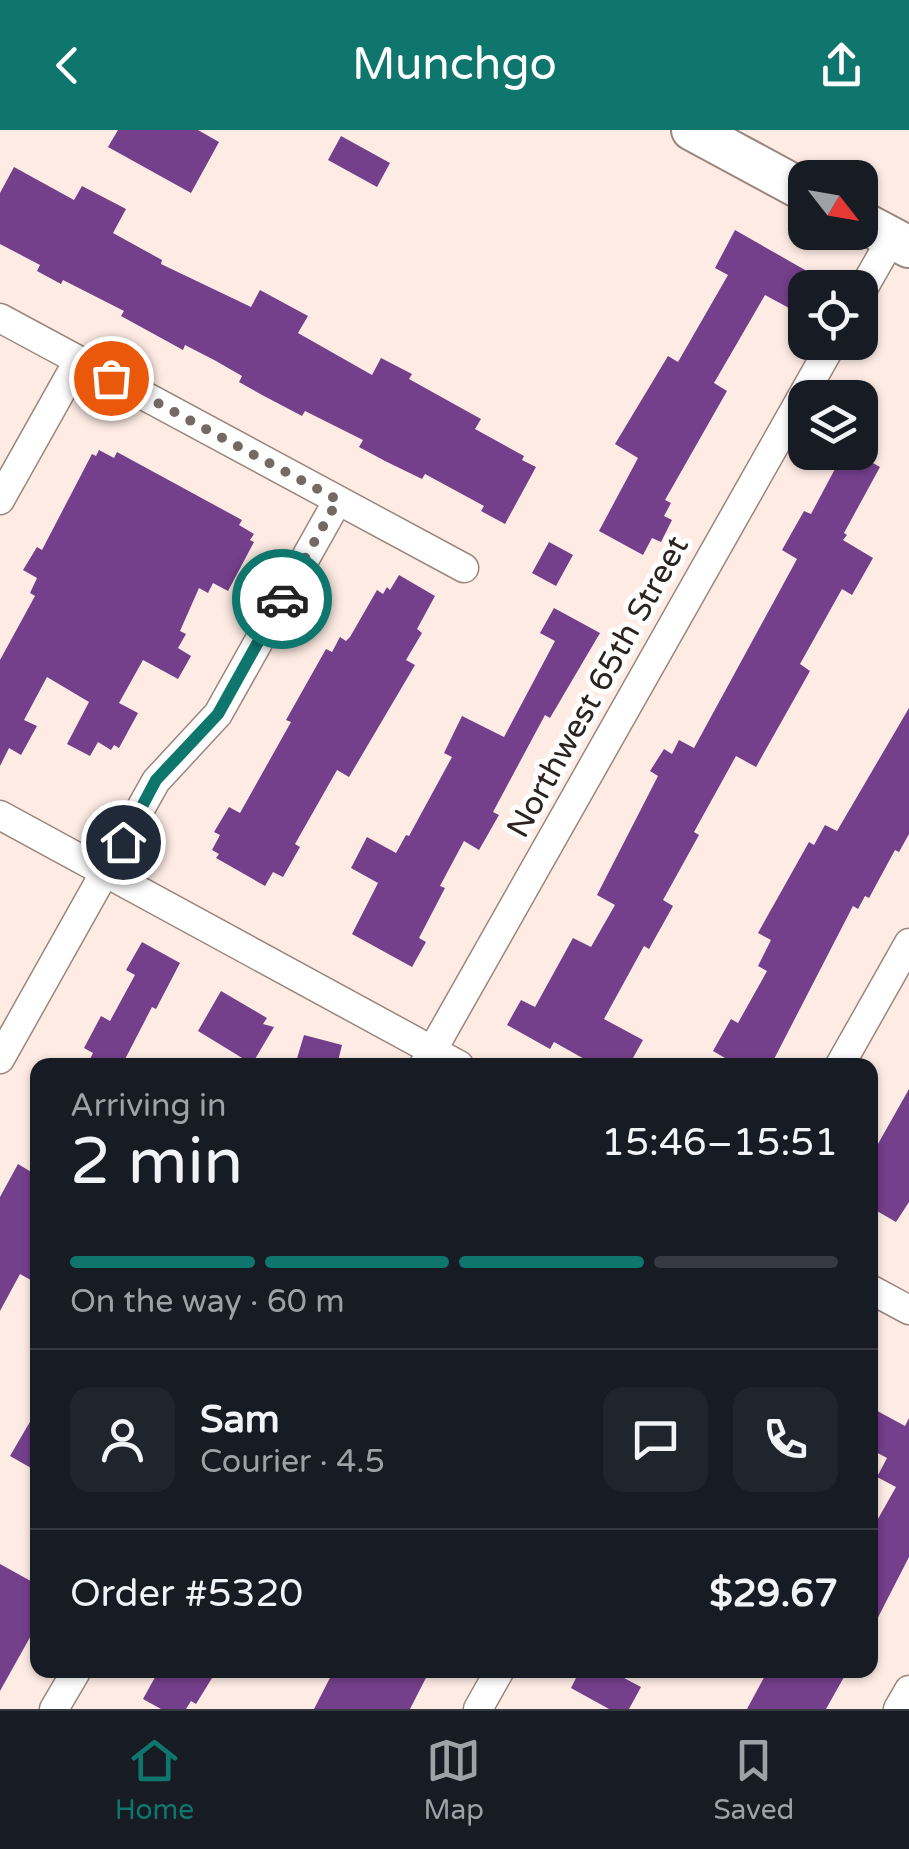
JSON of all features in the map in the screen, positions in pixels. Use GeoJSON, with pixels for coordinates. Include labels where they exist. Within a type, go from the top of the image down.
{"type":"FeatureCollection","features":[{"type":"Feature","properties":{"kind":"main road"},"geometry":{"type":"LineString","coordinates":[[692,130],[788,182]]}},
{"type":"Feature","properties":{"kind":"street"},"geometry":{"type":"LineString","coordinates":[[871,270],[887,235]]}},
{"type":"Feature","properties":{"kind":"street"},"geometry":{"type":"LineString","coordinates":[[0,318],[464,568]]}},
{"type":"Feature","properties":{"kind":"street"},"geometry":{"type":"LineString","coordinates":[[0,500],[78,360]]}},
{"type":"Feature","properties":{"kind":"street","name":"Northwest 65th Street"},"geometry":{"type":"LineString","coordinates":[[428,1058],[822,360]]}},
{"type":"Feature","properties":{"kind":"street"},"geometry":{"type":"LineString","coordinates":[[0,1060],[156,780],[218,714],[338,500]]}},
{"type":"Feature","properties":{"kind":"street"},"geometry":{"type":"LineString","coordinates":[[0,815],[428,1058]]}},
{"type":"Feature","properties":{"kind":"street"},"geometry":{"type":"LineString","coordinates":[[844,1058],[909,943]]}},
{"type":"Feature","properties":{"kind":"street"},"geometry":{"type":"LineString","coordinates":[[878,1293],[909,1310]]}},
{"type":"Feature","properties":{"kind":"street"},"geometry":{"type":"LineString","coordinates":[[54,1709],[71,1678]]}},
{"type":"Feature","properties":{"kind":"street"},"geometry":{"type":"LineString","coordinates":[[478,1709],[495,1678]]}},
{"type":"Feature","properties":{"kind":"street"},"geometry":{"type":"LineString","coordinates":[[898,1709],[909,1690]]}},
{"type":"Feature","properties":{"kind":"building"},"geometry":{"type":"Polygon","coordinates":[[[118,130],[198,130],[219,142],[191,193],[108,147],[118,130]]]}},
{"type":"Feature","properties":{"kind":"building"},"geometry":{"type":"Polygon","coordinates":[[[341,136],[390,163],[377,187],[328,160],[341,136]]]}},
{"type":"Feature","properties":{"kind":"building"},"geometry":{"type":"Polygon","coordinates":[[[14,167],[74,200],[82,186],[126,209],[113,233],[162,260],[161,264],[251,307],[260,290],[308,316],[298,333],[372,375],[381,358],[412,374],[409,379],[481,419],[475,429],[536,467],[505,524],[481,511],[484,506],[425,474],[422,479],[359,447],[363,440],[305,411],[302,416],[239,382],[242,376],[216,361],[185,345],[183,350],[121,316],[124,311],[37,271],[40,265],[0,244],[0,193],[14,167]]]}},
{"type":"Feature","properties":{"kind":"building"},"geometry":{"type":"Polygon","coordinates":[[[735,230],[805,270],[788,270],[788,307],[765,295],[714,383],[727,391],[665,500],[671,503],[664,516],[672,520],[661,542],[652,538],[643,555],[599,531],[638,458],[615,444],[668,356],[678,362],[728,275],[715,268],[735,230]]]}},
{"type":"Feature","properties":{"kind":"building"},"geometry":{"type":"Polygon","coordinates":[[[99,450],[114,458],[117,452],[242,520],[239,525],[254,534],[250,540],[254,542],[228,591],[213,583],[208,593],[199,588],[180,631],[186,634],[178,648],[191,656],[178,679],[143,660],[119,703],[138,713],[119,748],[114,745],[111,750],[98,742],[90,756],[67,744],[89,702],[47,677],[24,720],[37,726],[21,755],[9,748],[0,766],[0,660],[35,596],[30,593],[37,578],[23,570],[37,547],[42,550],[92,454],[96,456],[99,450]]]}},
{"type":"Feature","properties":{"kind":"building"},"geometry":{"type":"Polygon","coordinates":[[[880,467],[843,540],[873,558],[852,595],[842,589],[800,664],[810,671],[756,767],[736,756],[694,832],[699,835],[663,900],[673,906],[649,949],[644,946],[604,1019],[643,1040],[633,1058],[583,1058],[554,1042],[550,1049],[507,1025],[521,1000],[535,1007],[573,938],[591,947],[615,905],[597,895],[658,776],[650,771],[664,749],[672,754],[679,740],[694,748],[797,559],[782,550],[804,511],[811,514],[834,470],[880,467]]]}},
{"type":"Feature","properties":{"kind":"building"},"geometry":{"type":"Polygon","coordinates":[[[549,542],[573,555],[556,586],[532,573],[549,542]]]}},
{"type":"Feature","properties":{"kind":"building"},"geometry":{"type":"Polygon","coordinates":[[[399,575],[435,596],[417,629],[422,633],[406,660],[415,665],[349,777],[337,770],[295,844],[300,847],[283,877],[273,872],[265,886],[216,858],[219,854],[212,850],[220,835],[214,832],[229,807],[240,813],[326,649],[332,652],[340,637],[346,641],[350,637],[377,590],[383,594],[387,587],[390,590],[399,575]]]}},
{"type":"Feature","properties":{"kind":"building"},"geometry":{"type":"Polygon","coordinates":[[[554,608],[600,633],[550,718],[545,715],[493,812],[499,815],[479,850],[464,841],[440,886],[445,888],[419,938],[426,942],[412,967],[352,934],[378,883],[351,868],[367,837],[396,853],[409,836],[452,757],[444,753],[462,716],[504,737],[555,641],[540,633],[554,608]]]}},
{"type":"Feature","properties":{"kind":"building"},"geometry":{"type":"Polygon","coordinates":[[[909,708],[909,834],[899,852],[895,850],[869,898],[865,896],[858,909],[853,906],[775,1058],[725,1058],[713,1051],[731,1019],[738,1023],[767,971],[758,966],[771,940],[758,933],[809,842],[814,845],[825,825],[837,831],[909,708]]]}},
{"type":"Feature","properties":{"kind":"building"},"geometry":{"type":"Polygon","coordinates":[[[142,942],[180,963],[126,1058],[90,1058],[93,1053],[84,1048],[101,1016],[110,1021],[135,975],[126,970],[142,942]]]}},
{"type":"Feature","properties":{"kind":"building"},"geometry":{"type":"Polygon","coordinates":[[[221,991],[267,1018],[263,1024],[274,1027],[256,1058],[242,1058],[198,1031],[221,991]]]}},
{"type":"Feature","properties":{"kind":"building"},"geometry":{"type":"Polygon","coordinates":[[[304,1035],[342,1045],[339,1058],[297,1058],[304,1035]]]}},
{"type":"Feature","properties":{"kind":"building"},"geometry":{"type":"Polygon","coordinates":[[[909,1089],[909,1202],[896,1222],[878,1212],[878,1144],[909,1089]]]}},
{"type":"Feature","properties":{"kind":"building"},"geometry":{"type":"Polygon","coordinates":[[[18,1164],[30,1171],[30,1280],[20,1274],[0,1311],[0,1197],[18,1164]]]}},
{"type":"Feature","properties":{"kind":"building"},"geometry":{"type":"Polygon","coordinates":[[[878,1411],[905,1426],[909,1418],[909,1557],[878,1617],[878,1519],[896,1487],[878,1478],[887,1458],[878,1453],[878,1411]]]}},
{"type":"Feature","properties":{"kind":"building"},"geometry":{"type":"Polygon","coordinates":[[[30,1422],[30,1467],[10,1456],[30,1422]]]}},
{"type":"Feature","properties":{"kind":"building"},"geometry":{"type":"Polygon","coordinates":[[[0,1564],[30,1581],[30,1637],[0,1691],[0,1564]]]}},
{"type":"Feature","properties":{"kind":"building"},"geometry":{"type":"Polygon","coordinates":[[[155,1678],[212,1678],[196,1704],[191,1701],[186,1709],[161,1709],[143,1699],[155,1678]]]}},
{"type":"Feature","properties":{"kind":"building"},"geometry":{"type":"Polygon","coordinates":[[[330,1678],[426,1678],[410,1709],[314,1709],[330,1678]]]}},
{"type":"Feature","properties":{"kind":"building"},"geometry":{"type":"Polygon","coordinates":[[[576,1678],[624,1678],[641,1687],[629,1709],[609,1709],[571,1688],[576,1678]]]}},
{"type":"Feature","properties":{"kind":"building"},"geometry":{"type":"Polygon","coordinates":[[[764,1678],[843,1678],[826,1709],[747,1709],[764,1678]]]}},
{"type":"Feature","properties":{"kind":"way so far"},"geometry":{"type":"LineString","coordinates":[[111,378],[338,500],[282,599]]}},
{"type":"Feature","properties":{"kind":"route"},"geometry":{"type":"LineString","coordinates":[[123,842],[156,780],[218,714],[282,599]]}}]}
